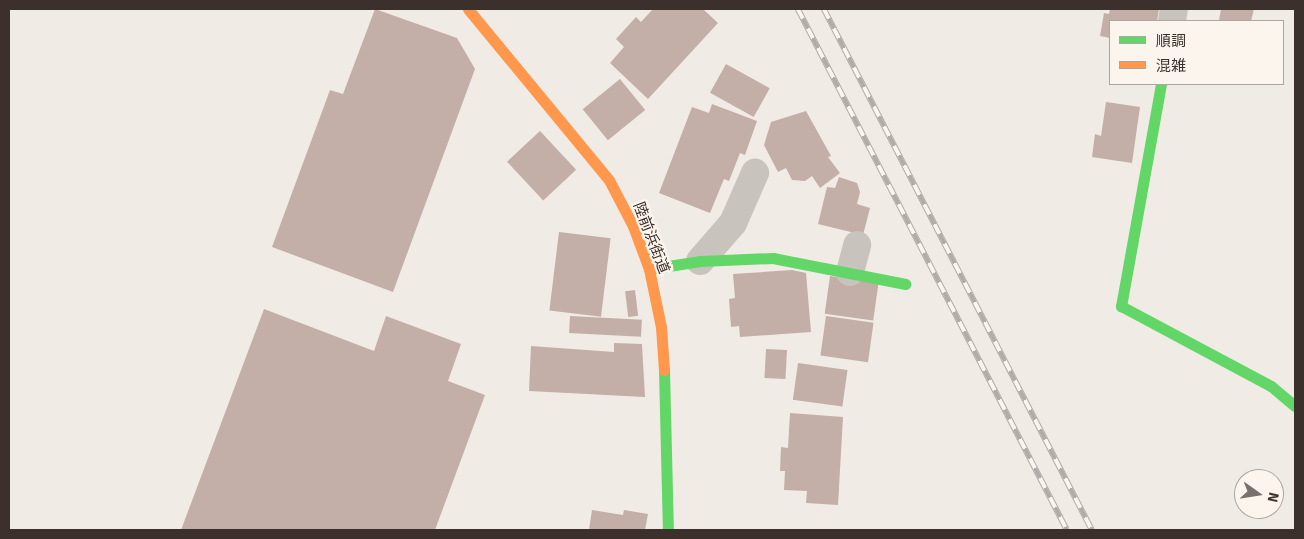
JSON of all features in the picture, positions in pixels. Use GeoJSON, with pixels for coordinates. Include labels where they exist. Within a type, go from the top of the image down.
{"type":"FeatureCollection","features":[{"type":"Feature","properties":{"kind":"street","name":"陸前浜街道"},"geometry":{"type":"LineString","coordinates":[[468,9],[609,180],[633,226],[649,269],[661,327],[666,396],[668,530]]}},
{"type":"Feature","properties":{"kind":"street"},"geometry":{"type":"LineString","coordinates":[[1160,85],[1121,306],[1181,336],[1270,386],[1295,406]]}},
{"type":"Feature","properties":{"kind":"street"},"geometry":{"type":"LineString","coordinates":[[700,261],[733,223],[755,173]]}},
{"type":"Feature","properties":{"kind":"street"},"geometry":{"type":"LineString","coordinates":[[649,269],[700,261],[773,258],[853,261],[905,284]]}},
{"type":"Feature","properties":{"kind":"building"},"geometry":{"type":"Polygon","coordinates":[[[375,9],[457,38],[475,69],[393,292],[272,247],[330,90],[343,94],[375,9]]]}},
{"type":"Feature","properties":{"kind":"building"},"geometry":{"type":"Polygon","coordinates":[[[653,9],[703,9],[718,23],[648,99],[610,63],[624,47],[616,39],[636,17],[641,22],[653,9]]]}},
{"type":"Feature","properties":{"kind":"building"},"geometry":{"type":"Polygon","coordinates":[[[1110,9],[1159,9],[1157,20],[1109,20],[1109,38],[1100,36],[1104,13],[1109,14],[1110,9]]]}},
{"type":"Feature","properties":{"kind":"building"},"geometry":{"type":"Polygon","coordinates":[[[1221,9],[1254,9],[1251,20],[1219,20],[1221,9]]]}},
{"type":"Feature","properties":{"kind":"building"},"geometry":{"type":"Polygon","coordinates":[[[726,64],[770,88],[754,117],[710,93],[726,64]]]}},
{"type":"Feature","properties":{"kind":"building"},"geometry":{"type":"Polygon","coordinates":[[[620,79],[645,110],[608,140],[583,109],[620,79]]]}},
{"type":"Feature","properties":{"kind":"building"},"geometry":{"type":"Polygon","coordinates":[[[1106,102],[1140,107],[1132,163],[1092,157],[1095,134],[1101,136],[1106,102]]]}},
{"type":"Feature","properties":{"kind":"building"},"geometry":{"type":"Polygon","coordinates":[[[712,104],[757,121],[745,155],[740,153],[729,181],[724,179],[710,213],[659,193],[692,107],[709,113],[712,104]]]}},
{"type":"Feature","properties":{"kind":"building"},"geometry":{"type":"Polygon","coordinates":[[[806,111],[831,156],[828,157],[840,173],[820,188],[812,176],[805,181],[792,180],[786,168],[778,172],[764,145],[771,122],[806,111]]]}},
{"type":"Feature","properties":{"kind":"building"},"geometry":{"type":"Polygon","coordinates":[[[540,131],[576,170],[543,200],[507,162],[540,131]]]}},
{"type":"Feature","properties":{"kind":"building"},"geometry":{"type":"Polygon","coordinates":[[[839,177],[857,183],[860,192],[857,204],[870,208],[863,235],[818,224],[827,187],[835,188],[839,177]]]}},
{"type":"Feature","properties":{"kind":"building"},"geometry":{"type":"Polygon","coordinates":[[[559,232],[611,238],[601,317],[549,310],[559,232]]]}},
{"type":"Feature","properties":{"kind":"building"},"geometry":{"type":"Polygon","coordinates":[[[792,270],[806,273],[811,332],[740,337],[739,326],[731,327],[729,299],[735,298],[733,274],[792,270]]]}},
{"type":"Feature","properties":{"kind":"building"},"geometry":{"type":"Polygon","coordinates":[[[830,276],[879,283],[873,320],[825,314],[830,276]]]}},
{"type":"Feature","properties":{"kind":"building"},"geometry":{"type":"Polygon","coordinates":[[[635,290],[638,316],[628,317],[625,291],[635,290]]]}},
{"type":"Feature","properties":{"kind":"building"},"geometry":{"type":"Polygon","coordinates":[[[264,309],[374,351],[386,316],[461,344],[448,381],[485,395],[435,530],[181,530],[264,309]]]}},
{"type":"Feature","properties":{"kind":"building"},"geometry":{"type":"Polygon","coordinates":[[[570,316],[642,320],[641,337],[569,333],[570,316]]]}},
{"type":"Feature","properties":{"kind":"building"},"geometry":{"type":"Polygon","coordinates":[[[826,316],[874,323],[868,362],[820,356],[826,316]]]}},
{"type":"Feature","properties":{"kind":"building"},"geometry":{"type":"Polygon","coordinates":[[[614,343],[642,344],[645,397],[529,391],[531,346],[614,352],[614,343]]]}},
{"type":"Feature","properties":{"kind":"building"},"geometry":{"type":"Polygon","coordinates":[[[766,349],[787,350],[785,379],[764,378],[766,349]]]}},
{"type":"Feature","properties":{"kind":"building"},"geometry":{"type":"Polygon","coordinates":[[[798,363],[848,370],[842,407],[793,400],[798,363]]]}},
{"type":"Feature","properties":{"kind":"building"},"geometry":{"type":"Polygon","coordinates":[[[790,413],[843,417],[838,505],[806,503],[807,491],[784,490],[785,471],[780,471],[781,447],[788,448],[790,413]]]}},
{"type":"Feature","properties":{"kind":"building"},"geometry":{"type":"Polygon","coordinates":[[[592,510],[623,515],[624,510],[648,514],[645,530],[589,530],[592,510]]]}},
{"type":"Feature","properties":{"kind":"railway"},"geometry":{"type":"LineString","coordinates":[[798,9],[1067,530]]}},
{"type":"Feature","properties":{"kind":"railway"},"geometry":{"type":"LineString","coordinates":[[824,9],[1092,530]]}},
{"type":"Feature","properties":{"kind":"traffic: fast"},"geometry":{"type":"LineString","coordinates":[[1161,85],[1121,306],[1271,386],[1295,406]]}},
{"type":"Feature","properties":{"kind":"traffic: fast"},"geometry":{"type":"LineString","coordinates":[[649,269],[700,261],[773,258],[905,284]]}},
{"type":"Feature","properties":{"kind":"traffic: fast"},"geometry":{"type":"LineString","coordinates":[[664,370],[668,530]]}},
{"type":"Feature","properties":{"kind":"traffic: slow"},"geometry":{"type":"LineString","coordinates":[[468,9],[609,180],[633,226],[649,269],[661,327],[664,370]]}}]}
